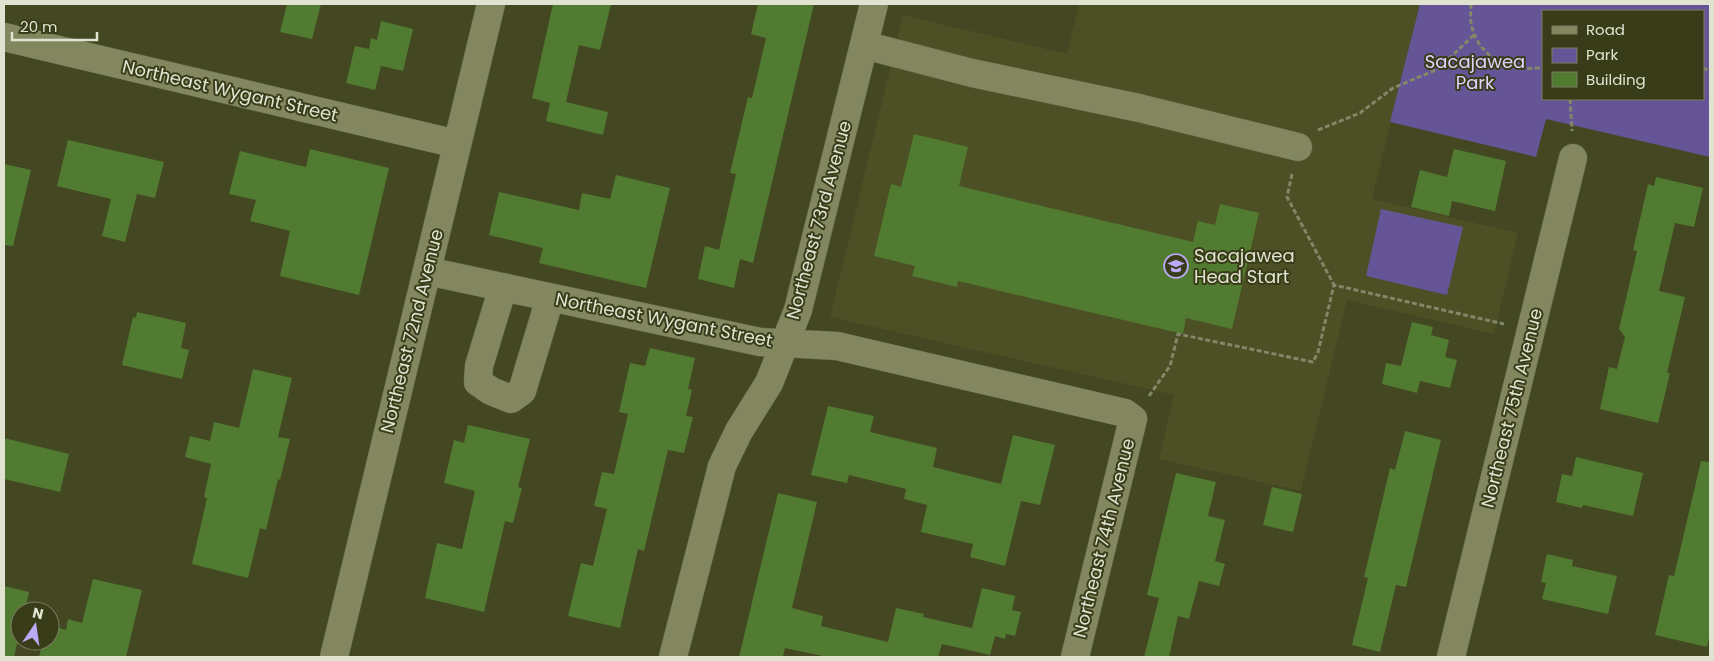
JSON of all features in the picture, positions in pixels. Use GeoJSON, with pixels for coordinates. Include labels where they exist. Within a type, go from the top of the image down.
{"type":"FeatureCollection","features":[{"type":"Feature","properties":{"kind":"street","name":"Northeast 72nd Avenue"},"geometry":{"type":"LineString","coordinates":[[334,657],[491,4]]}},
{"type":"Feature","properties":{"kind":"street","name":"Northeast 73rd Avenue"},"geometry":{"type":"LineString","coordinates":[[673,657],[722,466],[738,431],[768,383],[798,310],[874,4]]}},
{"type":"Feature","properties":{"kind":"street","name":"Northeast Wygant Street"},"geometry":{"type":"LineString","coordinates":[[4,37],[457,144]]}},
{"type":"Feature","properties":{"kind":"street"},"geometry":{"type":"LineString","coordinates":[[864,45],[972,73],[1139,108],[1298,148]]}},
{"type":"Feature","properties":{"kind":"street","name":"Northeast 75th Avenue"},"geometry":{"type":"LineString","coordinates":[[1451,657],[1573,158]]}},
{"type":"Feature","properties":{"kind":"street","name":"Northeast Wygant Street"},"geometry":{"type":"LineString","coordinates":[[427,271],[760,342],[837,346],[1124,412],[1133,419]]}},
{"type":"Feature","properties":{"kind":"street"},"geometry":{"type":"LineString","coordinates":[[503,287],[480,366],[478,382],[491,391],[511,399],[522,391],[550,298]]}},
{"type":"Feature","properties":{"kind":"street","name":"Northeast 74th Avenue"},"geometry":{"type":"LineString","coordinates":[[1075,657],[1133,419]]}},
{"type":"Feature","properties":{"kind":"path"},"geometry":{"type":"LineString","coordinates":[[1471,4],[1472,24],[1475,34],[1480,44],[1490,56],[1507,66],[1532,69],[1542,67]]}},
{"type":"Feature","properties":{"kind":"path"},"geometry":{"type":"LineString","coordinates":[[1133,419],[1170,366],[1178,334],[1313,362],[1318,352],[1334,285],[1287,197],[1300,140],[1305,134],[1360,113],[1393,88],[1438,70],[1475,34]]}},
{"type":"Feature","properties":{"kind":"path"},"geometry":{"type":"LineString","coordinates":[[1334,285],[1496,323]]}},
{"type":"Feature","properties":{"kind":"shaded area","name":"Sacajawea Head Start"},"geometry":{"type":"Polygon","coordinates":[[[1079,4],[1420,4],[1372,199],[1518,233],[1494,334],[1347,300],[1301,491],[1159,459],[1174,395],[830,317],[903,15],[1067,54],[1079,4]]]}},
{"type":"Feature","properties":{"kind":"green space","name":"Sacajawea Park"},"geometry":{"type":"Polygon","coordinates":[[[1420,4],[1710,4],[1710,157],[1546,119],[1536,157],[1390,122],[1420,4]]]}},
{"type":"Feature","properties":{"kind":"green space"},"geometry":{"type":"Polygon","coordinates":[[[1381,209],[1463,227],[1447,295],[1366,276],[1381,209]]]}},
{"type":"Feature","properties":{"kind":"building"},"geometry":{"type":"Polygon","coordinates":[[[287,4],[321,4],[312,39],[280,32],[287,4]]]}},
{"type":"Feature","properties":{"kind":"building"},"geometry":{"type":"Polygon","coordinates":[[[553,4],[611,4],[600,50],[579,45],[566,102],[608,112],[603,135],[546,121],[550,103],[532,98],[553,4]]]}},
{"type":"Feature","properties":{"kind":"building"},"geometry":{"type":"Polygon","coordinates":[[[758,4],[814,4],[753,263],[740,259],[734,288],[698,279],[705,246],[719,250],[736,174],[730,173],[748,97],[752,98],[766,38],[751,34],[758,4]]]}},
{"type":"Feature","properties":{"kind":"building"},"geometry":{"type":"Polygon","coordinates":[[[381,21],[413,29],[403,71],[381,66],[375,90],[346,83],[355,46],[369,49],[371,38],[377,40],[381,21]]]}},
{"type":"Feature","properties":{"kind":"building"},"geometry":{"type":"Polygon","coordinates":[[[914,134],[968,147],[959,186],[1193,242],[1198,221],[1215,225],[1220,204],[1259,213],[1232,329],[1186,318],[1183,334],[958,281],[957,287],[912,276],[915,266],[874,256],[891,184],[901,187],[914,134]]]}},
{"type":"Feature","properties":{"kind":"building"},"geometry":{"type":"Polygon","coordinates":[[[68,140],[164,162],[155,198],[137,194],[125,242],[102,236],[111,199],[57,186],[68,140]]]}},
{"type":"Feature","properties":{"kind":"building"},"geometry":{"type":"Polygon","coordinates":[[[310,149],[389,168],[359,295],[280,276],[290,231],[250,221],[256,200],[229,194],[240,151],[306,167],[310,149]]]}},
{"type":"Feature","properties":{"kind":"building"},"geometry":{"type":"Polygon","coordinates":[[[1454,149],[1506,161],[1495,211],[1452,201],[1449,216],[1411,207],[1420,170],[1447,177],[1454,149]]]}},
{"type":"Feature","properties":{"kind":"building"},"geometry":{"type":"Polygon","coordinates":[[[4,164],[31,170],[13,246],[4,245],[4,164]]]}},
{"type":"Feature","properties":{"kind":"building"},"geometry":{"type":"Polygon","coordinates":[[[616,175],[670,188],[646,288],[539,263],[543,248],[489,235],[499,192],[579,210],[582,193],[610,199],[616,175]]]}},
{"type":"Feature","properties":{"kind":"building"},"geometry":{"type":"Polygon","coordinates":[[[1656,177],[1703,188],[1694,227],[1675,223],[1659,291],[1685,297],[1667,373],[1670,373],[1658,423],[1600,409],[1609,367],[1617,369],[1625,337],[1619,329],[1637,251],[1633,250],[1648,184],[1654,186],[1656,177]]]}},
{"type":"Feature","properties":{"kind":"building"},"geometry":{"type":"Polygon","coordinates":[[[137,312],[186,323],[181,348],[189,350],[182,379],[122,365],[133,317],[136,318],[137,312]]]}},
{"type":"Feature","properties":{"kind":"building"},"geometry":{"type":"Polygon","coordinates":[[[1412,322],[1433,327],[1431,335],[1449,340],[1445,357],[1457,360],[1450,388],[1420,381],[1417,393],[1382,384],[1386,363],[1401,366],[1412,322]]]}},
{"type":"Feature","properties":{"kind":"building"},"geometry":{"type":"Polygon","coordinates":[[[650,348],[695,358],[688,389],[692,390],[686,416],[693,417],[684,453],[668,450],[644,551],[638,549],[620,628],[568,616],[581,563],[593,566],[607,509],[594,506],[602,472],[614,474],[628,414],[619,412],[630,363],[645,366],[650,348]]]}},
{"type":"Feature","properties":{"kind":"building"},"geometry":{"type":"Polygon","coordinates":[[[253,369],[292,378],[278,437],[290,439],[266,530],[260,528],[248,578],[192,564],[207,498],[204,497],[211,464],[185,457],[190,436],[210,441],[214,422],[239,428],[253,369]]]}},
{"type":"Feature","properties":{"kind":"building"},"geometry":{"type":"Polygon","coordinates":[[[828,406],[874,416],[870,432],[937,448],[933,467],[1001,484],[1013,435],[1055,445],[1040,505],[1021,501],[1005,566],[970,557],[973,544],[921,532],[927,505],[904,499],[906,489],[849,475],[847,483],[811,475],[828,406]]]}},
{"type":"Feature","properties":{"kind":"building"},"geometry":{"type":"Polygon","coordinates":[[[468,425],[530,439],[518,487],[522,488],[513,523],[505,521],[484,612],[425,598],[437,543],[462,549],[475,491],[444,483],[454,440],[464,443],[468,425]]]}},
{"type":"Feature","properties":{"kind":"building"},"geometry":{"type":"Polygon","coordinates":[[[1405,431],[1441,440],[1406,587],[1396,585],[1380,652],[1352,645],[1368,578],[1364,577],[1390,468],[1395,470],[1405,431]]]}},
{"type":"Feature","properties":{"kind":"building"},"geometry":{"type":"Polygon","coordinates":[[[4,438],[69,454],[60,492],[4,479],[4,438]]]}},
{"type":"Feature","properties":{"kind":"building"},"geometry":{"type":"Polygon","coordinates":[[[1576,457],[1643,473],[1633,516],[1583,505],[1582,508],[1556,502],[1562,474],[1572,476],[1576,457]]]}},
{"type":"Feature","properties":{"kind":"building"},"geometry":{"type":"Polygon","coordinates":[[[1701,461],[1710,462],[1710,633],[1707,647],[1655,635],[1669,575],[1674,576],[1701,461]]]}},
{"type":"Feature","properties":{"kind":"building"},"geometry":{"type":"Polygon","coordinates":[[[1176,473],[1216,482],[1208,516],[1225,520],[1215,561],[1225,564],[1219,586],[1199,581],[1189,619],[1178,616],[1169,657],[1144,657],[1159,598],[1147,595],[1176,473]]]}},
{"type":"Feature","properties":{"kind":"building"},"geometry":{"type":"Polygon","coordinates":[[[1272,487],[1302,494],[1293,532],[1263,525],[1272,487]]]}},
{"type":"Feature","properties":{"kind":"building"},"geometry":{"type":"Polygon","coordinates":[[[778,493],[817,502],[792,608],[823,616],[821,626],[888,642],[896,608],[924,614],[923,617],[972,628],[982,588],[1015,596],[1012,610],[1021,612],[1015,636],[1006,634],[1005,639],[995,636],[990,655],[942,644],[938,657],[827,657],[785,648],[783,657],[739,657],[778,493]]]}},
{"type":"Feature","properties":{"kind":"building"},"geometry":{"type":"Polygon","coordinates":[[[1547,554],[1573,560],[1572,566],[1617,576],[1608,614],[1542,599],[1546,583],[1541,582],[1547,554]]]}},
{"type":"Feature","properties":{"kind":"building"},"geometry":{"type":"Polygon","coordinates":[[[93,579],[142,590],[126,657],[39,657],[40,651],[60,651],[60,628],[66,630],[68,619],[82,623],[93,579]]]}},
{"type":"Feature","properties":{"kind":"building"},"geometry":{"type":"Polygon","coordinates":[[[4,586],[29,592],[27,601],[10,601],[10,651],[15,651],[14,657],[4,657],[4,586]]]}},
{"type":"Feature","properties":{"kind":"place","name":"Sacajawea Head Start"},"geometry":{"type":"Point","coordinates":[1176,266]}}]}
